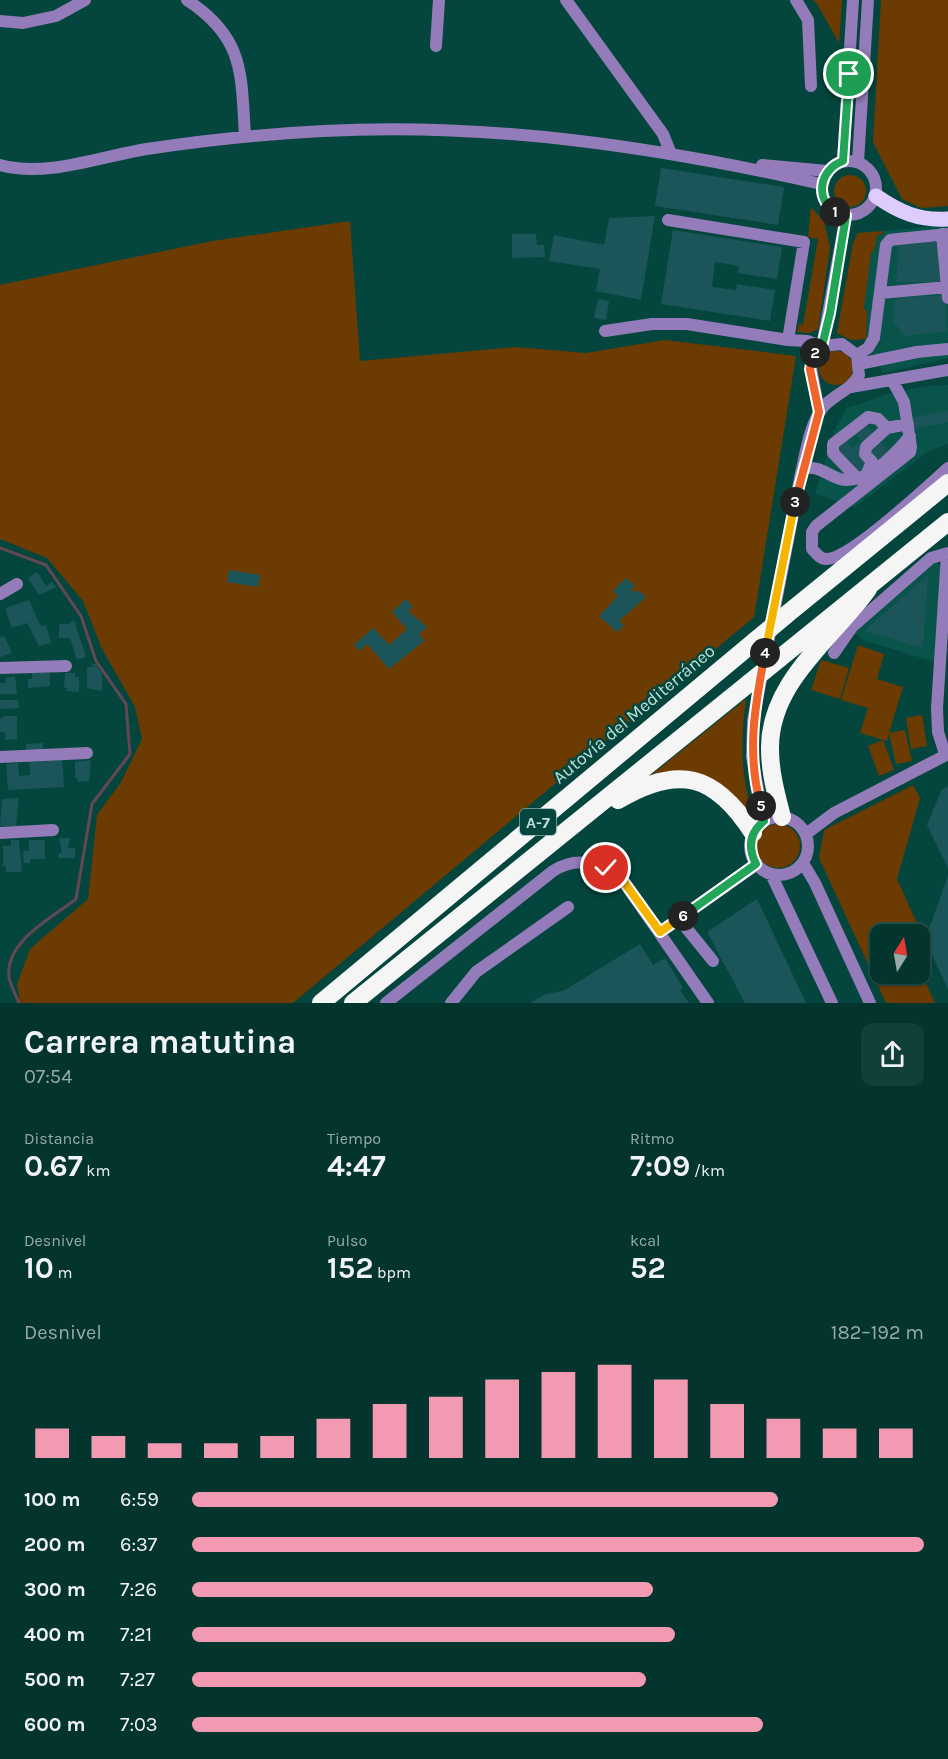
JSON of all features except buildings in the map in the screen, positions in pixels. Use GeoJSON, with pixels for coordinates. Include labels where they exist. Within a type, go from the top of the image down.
{"type":"FeatureCollection","features":[{"type":"Feature","properties":{"kind":"highway","name":"Autovía del Mediterráneo"},"geometry":{"type":"LineString","coordinates":[[321,1003],[801,602],[818,592],[948,483]]}},
{"type":"Feature","properties":{"kind":"highway","name":"A-7"},"geometry":{"type":"LineString","coordinates":[[353,1003],[849,600],[868,589],[948,522]]}},
{"type":"Feature","properties":{"kind":"highway"},"geometry":{"type":"LineString","coordinates":[[801,602],[813,586],[856,546]]}},
{"type":"Feature","properties":{"kind":"highway"},"geometry":{"type":"LineString","coordinates":[[596,805],[618,800],[660,779],[693,780],[716,791],[742,816],[766,824],[772,777],[770,747],[780,704],[796,676],[821,643],[854,608],[868,589]]}},
{"type":"Feature","properties":{"kind":"main road"},"geometry":{"type":"LineString","coordinates":[[876,196],[899,212],[946,229]]}},
{"type":"Feature","properties":{"kind":"street"},"geometry":{"type":"LineString","coordinates":[[0,21],[22,23],[56,16],[85,0]]}},
{"type":"Feature","properties":{"kind":"street"},"geometry":{"type":"LineString","coordinates":[[187,0],[202,10],[235,50],[241,73],[244,136]]}},
{"type":"Feature","properties":{"kind":"street"},"geometry":{"type":"LineString","coordinates":[[436,46],[439,0]]}},
{"type":"Feature","properties":{"kind":"street"},"geometry":{"type":"LineString","coordinates":[[566,0],[663,134],[671,154]]}},
{"type":"Feature","properties":{"kind":"street"},"geometry":{"type":"LineString","coordinates":[[796,0],[808,20],[811,86]]}},
{"type":"Feature","properties":{"kind":"street"},"geometry":{"type":"LineString","coordinates":[[843,161],[853,0]]}},
{"type":"Feature","properties":{"kind":"street"},"geometry":{"type":"LineString","coordinates":[[858,162],[868,0]]}},
{"type":"Feature","properties":{"kind":"street"},"geometry":{"type":"LineString","coordinates":[[0,165],[51,168],[128,152],[244,136],[408,129],[529,135],[716,161],[821,184]]}},
{"type":"Feature","properties":{"kind":"street"},"geometry":{"type":"LineString","coordinates":[[716,161],[827,171]]}},
{"type":"Feature","properties":{"kind":"street"},"geometry":{"type":"LineString","coordinates":[[843,161],[858,162],[867,167],[877,186],[876,196],[861,213],[846,216],[830,209],[822,193],[821,184],[827,171],[843,161]]}},
{"type":"Feature","properties":{"kind":"street"},"geometry":{"type":"LineString","coordinates":[[832,1003],[771,874],[756,864],[751,854],[766,824],[753,765],[753,721],[801,473],[819,412],[810,369],[820,348],[830,313],[846,216]]}},
{"type":"Feature","properties":{"kind":"street"},"geometry":{"type":"LineString","coordinates":[[668,220],[804,242],[793,341]]}},
{"type":"Feature","properties":{"kind":"street"},"geometry":{"type":"LineString","coordinates":[[858,360],[874,338],[886,245],[890,240],[946,229],[948,291],[880,293]]}},
{"type":"Feature","properties":{"kind":"street"},"geometry":{"type":"LineString","coordinates":[[819,412],[847,389],[859,375],[858,360],[832,333],[830,313]]}},
{"type":"Feature","properties":{"kind":"street"},"geometry":{"type":"LineString","coordinates":[[605,331],[652,324],[687,324],[793,341],[820,348],[842,344]]}},
{"type":"Feature","properties":{"kind":"street"},"geometry":{"type":"LineString","coordinates":[[874,338],[887,354],[897,356]]}},
{"type":"Feature","properties":{"kind":"street"},"geometry":{"type":"LineString","coordinates":[[858,360],[948,349]]}},
{"type":"Feature","properties":{"kind":"street"},"geometry":{"type":"LineString","coordinates":[[814,382],[827,392],[948,370]]}},
{"type":"Feature","properties":{"kind":"street"},"geometry":{"type":"LineString","coordinates":[[892,380],[904,402],[911,447],[905,458],[812,532],[812,549],[821,558],[836,557],[856,546],[948,468]]}},
{"type":"Feature","properties":{"kind":"street"},"geometry":{"type":"LineString","coordinates":[[862,476],[833,453],[833,444],[868,417],[878,418],[887,428],[909,430]]}},
{"type":"Feature","properties":{"kind":"street"},"geometry":{"type":"LineString","coordinates":[[862,476],[872,462],[865,454],[865,449],[887,428]]}},
{"type":"Feature","properties":{"kind":"street"},"geometry":{"type":"LineString","coordinates":[[801,473],[808,468],[824,471],[837,478],[862,476],[892,456],[909,430]]}},
{"type":"Feature","properties":{"kind":"street"},"geometry":{"type":"LineString","coordinates":[[810,440],[824,471]]}},
{"type":"Feature","properties":{"kind":"street"},"geometry":{"type":"LineString","coordinates":[[806,834],[834,813],[947,754],[938,732],[937,708],[947,554],[931,558],[852,627],[834,653]]}},
{"type":"Feature","properties":{"kind":"street"},"geometry":{"type":"LineString","coordinates":[[0,594],[18,584]]}},
{"type":"Feature","properties":{"kind":"street"},"geometry":{"type":"LineString","coordinates":[[0,668],[66,666]]}},
{"type":"Feature","properties":{"kind":"street"},"geometry":{"type":"LineString","coordinates":[[0,757],[87,753]]}},
{"type":"Feature","properties":{"kind":"street"},"geometry":{"type":"LineString","coordinates":[[766,824],[792,820],[806,834],[809,849],[803,863],[787,874],[771,874]]}},
{"type":"Feature","properties":{"kind":"street"},"geometry":{"type":"LineString","coordinates":[[0,833],[53,830]]}},
{"type":"Feature","properties":{"kind":"street"},"geometry":{"type":"LineString","coordinates":[[386,1003],[535,885],[565,864],[583,862],[615,873],[624,882],[708,1003]]}},
{"type":"Feature","properties":{"kind":"street"},"geometry":{"type":"LineString","coordinates":[[803,863],[815,883],[870,1003]]}},
{"type":"Feature","properties":{"kind":"street"},"geometry":{"type":"LineString","coordinates":[[660,932],[756,864]]}},
{"type":"Feature","properties":{"kind":"street"},"geometry":{"type":"LineString","coordinates":[[451,1003],[476,972],[568,907]]}},
{"type":"Feature","properties":{"kind":"street"},"geometry":{"type":"LineString","coordinates":[[679,919],[713,961]]}},
{"type":"Feature","properties":{"kind":"shaded area"},"geometry":{"type":"Polygon","coordinates":[[[813,0],[842,0],[839,43],[817,4],[813,0]]]}},
{"type":"Feature","properties":{"kind":"shaded area"},"geometry":{"type":"Polygon","coordinates":[[[881,0],[948,0],[948,206],[921,208],[902,199],[873,142],[881,0]]]}},
{"type":"Feature","properties":{"kind":"shaded area"},"geometry":{"type":"Polygon","coordinates":[[[850,175],[861,180],[866,191],[861,202],[850,207],[839,202],[834,191],[839,180],[850,175]]]}},
{"type":"Feature","properties":{"kind":"shaded area"},"geometry":{"type":"Polygon","coordinates":[[[811,207],[824,222],[830,247],[818,329],[810,333],[797,332],[799,324],[803,325],[818,239],[808,237],[811,207]]]}},
{"type":"Feature","properties":{"kind":"shaded area"},"geometry":{"type":"Polygon","coordinates":[[[350,221],[360,361],[516,347],[586,353],[665,340],[796,356],[754,617],[293,1003],[20,1003],[17,984],[30,949],[88,899],[97,815],[121,782],[142,739],[135,707],[102,649],[83,601],[47,558],[0,539],[0,285],[212,241],[350,221]]]}},
{"type":"Feature","properties":{"kind":"shaded area"},"geometry":{"type":"Polygon","coordinates":[[[948,225],[948,358],[883,373],[866,339],[867,312],[864,308],[871,253],[874,250],[877,235],[883,234],[882,231],[948,225]]]}},
{"type":"Feature","properties":{"kind":"shaded area"},"geometry":{"type":"Polygon","coordinates":[[[882,231],[883,234],[877,235],[874,250],[871,253],[864,308],[867,312],[866,339],[851,340],[837,333],[853,243],[858,233],[882,231]]]}},
{"type":"Feature","properties":{"kind":"shaded area"},"geometry":{"type":"Polygon","coordinates":[[[836,351],[848,356],[853,368],[848,380],[836,385],[824,380],[819,368],[824,356],[836,351]]]}},
{"type":"Feature","properties":{"kind":"shaded area"},"geometry":{"type":"Polygon","coordinates":[[[948,385],[948,444],[927,452],[855,507],[815,494],[834,431],[847,408],[888,394],[926,386],[948,385]]]}},
{"type":"Feature","properties":{"kind":"shaded area"},"geometry":{"type":"Polygon","coordinates":[[[932,555],[941,568],[935,662],[865,641],[845,626],[932,555]]]}},
{"type":"Feature","properties":{"kind":"shaded area"},"geometry":{"type":"Polygon","coordinates":[[[858,645],[884,654],[877,679],[903,687],[887,741],[860,733],[868,708],[841,700],[858,645]]]}},
{"type":"Feature","properties":{"kind":"shaded area"},"geometry":{"type":"Polygon","coordinates":[[[821,660],[849,668],[840,699],[811,690],[821,660]]]}},
{"type":"Feature","properties":{"kind":"shaded area"},"geometry":{"type":"Polygon","coordinates":[[[746,699],[742,754],[751,808],[747,813],[724,792],[650,776],[746,699]]]}},
{"type":"Feature","properties":{"kind":"shaded area"},"geometry":{"type":"Polygon","coordinates":[[[922,715],[927,746],[911,749],[906,718],[922,715]]]}},
{"type":"Feature","properties":{"kind":"shaded area"},"geometry":{"type":"Polygon","coordinates":[[[905,730],[912,761],[896,764],[889,733],[905,730]]]}},
{"type":"Feature","properties":{"kind":"shaded area"},"geometry":{"type":"Polygon","coordinates":[[[883,740],[894,770],[879,776],[868,746],[883,740]]]}},
{"type":"Feature","properties":{"kind":"shaded area"},"geometry":{"type":"Polygon","coordinates":[[[913,785],[920,798],[897,879],[915,924],[870,924],[870,968],[819,858],[824,830],[913,785]]]}},
{"type":"Feature","properties":{"kind":"shaded area"},"geometry":{"type":"Polygon","coordinates":[[[778,824],[793,831],[800,846],[793,861],[778,868],[763,861],[756,846],[763,831],[778,824]]]}},
{"type":"Feature","properties":{"kind":"shaded area"},"geometry":{"type":"Polygon","coordinates":[[[877,984],[926,984],[935,1003],[886,1003],[877,984]]]}},
{"type":"Feature","properties":{"kind":"waterway"},"geometry":{"type":"LineString","coordinates":[[0,548],[46,565],[81,616],[96,661],[126,704],[130,754],[92,804],[76,899],[32,932],[14,952],[9,977],[19,1003]]}},
{"type":"Feature","properties":{"kind":"route"},"geometry":{"type":"LineString","coordinates":[[606,868],[624,882],[660,932],[756,864],[751,854],[750,844],[753,833],[764,821],[752,757],[753,721],[801,473],[819,412],[810,362],[822,346],[834,293],[846,216],[830,209],[822,193],[821,184],[827,171],[843,161],[849,74]]}}]}
